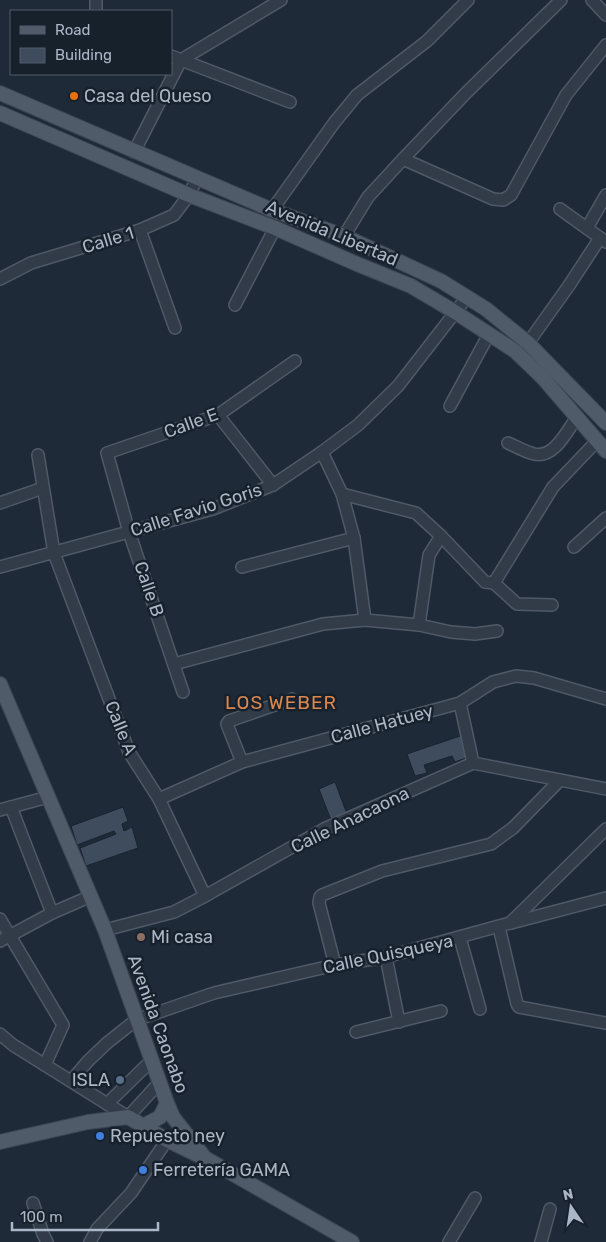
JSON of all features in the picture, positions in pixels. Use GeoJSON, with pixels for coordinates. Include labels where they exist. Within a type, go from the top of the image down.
{"type":"FeatureCollection","features":[{"type":"Feature","properties":{"kind":"main road","name":"Avenida Libertad"},"geometry":{"type":"LineString","coordinates":[[0,93],[272,210],[344,236],[441,281],[486,309],[528,343],[606,423]]}},
{"type":"Feature","properties":{"kind":"main road","name":"Avenida Libertad"},"geometry":{"type":"LineString","coordinates":[[0,113],[189,195],[275,228],[411,286],[515,351],[543,378],[603,447]]}},
{"type":"Feature","properties":{"kind":"main road","name":"Avenida Caonabo"},"geometry":{"type":"LineString","coordinates":[[0,684],[105,930],[166,1103],[173,1117],[205,1158],[336,1238],[352,1242]]}},
{"type":"Feature","properties":{"kind":"main road"},"geometry":{"type":"LineString","coordinates":[[143,1126],[160,1118],[166,1103]]}},
{"type":"Feature","properties":{"kind":"main road"},"geometry":{"type":"LineString","coordinates":[[0,1142],[88,1122],[128,1117],[167,1140],[205,1158]]}},
{"type":"Feature","properties":{"kind":"street"},"geometry":{"type":"LineString","coordinates":[[176,58],[281,0]]}},
{"type":"Feature","properties":{"kind":"street"},"geometry":{"type":"LineString","coordinates":[[272,210],[334,123],[357,95],[427,41],[468,0]]}},
{"type":"Feature","properties":{"kind":"street"},"geometry":{"type":"LineString","coordinates":[[344,236],[368,197],[466,93],[561,0]]}},
{"type":"Feature","properties":{"kind":"street"},"geometry":{"type":"LineString","coordinates":[[592,0],[606,15]]}},
{"type":"Feature","properties":{"kind":"street"},"geometry":{"type":"LineString","coordinates":[[403,159],[493,199],[503,200],[511,195],[566,94],[606,45]]}},
{"type":"Feature","properties":{"kind":"street"},"geometry":{"type":"LineString","coordinates":[[176,58],[290,102]]}},
{"type":"Feature","properties":{"kind":"street"},"geometry":{"type":"LineString","coordinates":[[134,152],[168,75]]}},
{"type":"Feature","properties":{"kind":"street","name":"Calle 1"},"geometry":{"type":"LineString","coordinates":[[0,279],[31,263],[140,230],[174,215],[189,195],[197,178]]}},
{"type":"Feature","properties":{"kind":"street"},"geometry":{"type":"LineString","coordinates":[[587,228],[606,195]]}},
{"type":"Feature","properties":{"kind":"street"},"geometry":{"type":"LineString","coordinates":[[528,343],[603,240],[560,209]]}},
{"type":"Feature","properties":{"kind":"street"},"geometry":{"type":"LineString","coordinates":[[235,305],[275,228]]}},
{"type":"Feature","properties":{"kind":"street"},"geometry":{"type":"LineString","coordinates":[[140,230],[175,328]]}},
{"type":"Feature","properties":{"kind":"street","name":"Calle Favio Goris"},"geometry":{"type":"LineString","coordinates":[[0,567],[213,509],[274,485],[358,425],[398,386],[467,297]]}},
{"type":"Feature","properties":{"kind":"street"},"geometry":{"type":"LineString","coordinates":[[450,406],[489,334]]}},
{"type":"Feature","properties":{"kind":"street","name":"Calle E"},"geometry":{"type":"LineString","coordinates":[[107,456],[109,452],[218,415],[295,361]]}},
{"type":"Feature","properties":{"kind":"street"},"geometry":{"type":"LineString","coordinates":[[218,415],[274,485]]}},
{"type":"Feature","properties":{"kind":"street"},"geometry":{"type":"LineString","coordinates":[[508,443],[533,454],[541,455],[552,451],[577,417]]}},
{"type":"Feature","properties":{"kind":"street"},"geometry":{"type":"LineString","coordinates":[[492,583],[553,487],[603,447]]}},
{"type":"Feature","properties":{"kind":"street"},"geometry":{"type":"LineString","coordinates":[[322,452],[342,494],[354,538],[365,620]]}},
{"type":"Feature","properties":{"kind":"street","name":"Calle A"},"geometry":{"type":"LineString","coordinates":[[38,455],[54,553],[129,752],[159,799],[205,896]]}},
{"type":"Feature","properties":{"kind":"street","name":"Calle B"},"geometry":{"type":"LineString","coordinates":[[107,456],[129,532],[183,692]]}},
{"type":"Feature","properties":{"kind":"street"},"geometry":{"type":"LineString","coordinates":[[0,503],[43,488]]}},
{"type":"Feature","properties":{"kind":"street"},"geometry":{"type":"LineString","coordinates":[[342,494],[416,513],[485,582],[492,583],[517,604],[552,605]]}},
{"type":"Feature","properties":{"kind":"street"},"geometry":{"type":"LineString","coordinates":[[574,547],[606,518]]}},
{"type":"Feature","properties":{"kind":"street"},"geometry":{"type":"LineString","coordinates":[[419,625],[429,555],[441,536]]}},
{"type":"Feature","properties":{"kind":"street"},"geometry":{"type":"LineString","coordinates":[[242,567],[354,538]]}},
{"type":"Feature","properties":{"kind":"street"},"geometry":{"type":"LineString","coordinates":[[174,664],[323,624],[365,620],[419,625],[451,632],[475,634],[497,631]]}},
{"type":"Feature","properties":{"kind":"street","name":"Calle Hatuey"},"geometry":{"type":"LineString","coordinates":[[159,799],[242,762],[460,703],[494,682],[516,676],[534,678],[606,700]]}},
{"type":"Feature","properties":{"kind":"street"},"geometry":{"type":"LineString","coordinates":[[242,762],[227,724],[229,721],[292,699]]}},
{"type":"Feature","properties":{"kind":"street"},"geometry":{"type":"LineString","coordinates":[[460,703],[473,763],[606,789]]}},
{"type":"Feature","properties":{"kind":"street","name":"Calle Anacaona"},"geometry":{"type":"LineString","coordinates":[[105,930],[174,912],[324,829],[473,763]]}},
{"type":"Feature","properties":{"kind":"street"},"geometry":{"type":"LineString","coordinates":[[334,965],[319,903],[322,895],[382,871],[491,844],[513,828],[560,780]]}},
{"type":"Feature","properties":{"kind":"street"},"geometry":{"type":"LineString","coordinates":[[48,797],[5,809],[52,912]]}},
{"type":"Feature","properties":{"kind":"street","name":"Calle Quisqueya"},"geometry":{"type":"LineString","coordinates":[[136,1020],[214,993],[334,965],[386,957],[510,923],[606,829]]}},
{"type":"Feature","properties":{"kind":"street"},"geometry":{"type":"LineString","coordinates":[[4,938],[52,912],[91,896]]}},
{"type":"Feature","properties":{"kind":"street"},"geometry":{"type":"LineString","coordinates":[[510,923],[606,898]]}},
{"type":"Feature","properties":{"kind":"street"},"geometry":{"type":"LineString","coordinates":[[0,919],[4,938],[62,1025],[45,1065]]}},
{"type":"Feature","properties":{"kind":"street"},"geometry":{"type":"LineString","coordinates":[[499,927],[519,1007],[606,1023]]}},
{"type":"Feature","properties":{"kind":"street"},"geometry":{"type":"LineString","coordinates":[[460,938],[480,1009]]}},
{"type":"Feature","properties":{"kind":"street"},"geometry":{"type":"LineString","coordinates":[[386,957],[399,1022]]}},
{"type":"Feature","properties":{"kind":"street"},"geometry":{"type":"LineString","coordinates":[[356,1032],[441,1011]]}},
{"type":"Feature","properties":{"kind":"street"},"geometry":{"type":"LineString","coordinates":[[71,1081],[88,1061],[136,1020]]}},
{"type":"Feature","properties":{"kind":"street"},"geometry":{"type":"LineString","coordinates":[[0,1034],[14,1045],[128,1117],[159,1082]]}},
{"type":"Feature","properties":{"kind":"street"},"geometry":{"type":"LineString","coordinates":[[106,1104],[151,1061]]}},
{"type":"Feature","properties":{"kind":"street"},"geometry":{"type":"LineString","coordinates":[[90,1242],[98,1229],[130,1193],[167,1140]]}},
{"type":"Feature","properties":{"kind":"street"},"geometry":{"type":"LineString","coordinates":[[449,1242],[475,1198]]}},
{"type":"Feature","properties":{"kind":"street"},"geometry":{"type":"LineString","coordinates":[[33,1202],[47,1242]]}},
{"type":"Feature","properties":{"kind":"street"},"geometry":{"type":"LineString","coordinates":[[541,1242],[550,1209]]}},
{"type":"Feature","properties":{"kind":"building"},"geometry":{"type":"Polygon","coordinates":[[[463,735],[466,758],[455,762],[452,756],[424,765],[427,773],[415,776],[407,754],[463,735]]]}},
{"type":"Feature","properties":{"kind":"building"},"geometry":{"type":"Polygon","coordinates":[[[335,782],[347,814],[331,820],[319,789],[335,782]]]}},
{"type":"Feature","properties":{"kind":"building"},"geometry":{"type":"Polygon","coordinates":[[[123,807],[128,821],[122,824],[124,831],[132,827],[138,848],[86,866],[80,848],[116,834],[114,831],[77,845],[71,826],[123,807]]]}},
{"type":"Feature","properties":{"kind":"place","name":"Casa del Queso"},"geometry":{"type":"Point","coordinates":[74,96]}},
{"type":"Feature","properties":{"kind":"place","name":"Mi casa"},"geometry":{"type":"Point","coordinates":[141,937]}},
{"type":"Feature","properties":{"kind":"place","name":"ISLA"},"geometry":{"type":"Point","coordinates":[120,1080]}},
{"type":"Feature","properties":{"kind":"place","name":"Repuesto ney"},"geometry":{"type":"Point","coordinates":[100,1136]}},
{"type":"Feature","properties":{"kind":"place","name":"Ferretería GAMA"},"geometry":{"type":"Point","coordinates":[143,1170]}},
{"type":"Feature","properties":{"kind":"district","name":"LOS WEBER"},"geometry":{"type":"Point","coordinates":[281,702]}}]}
